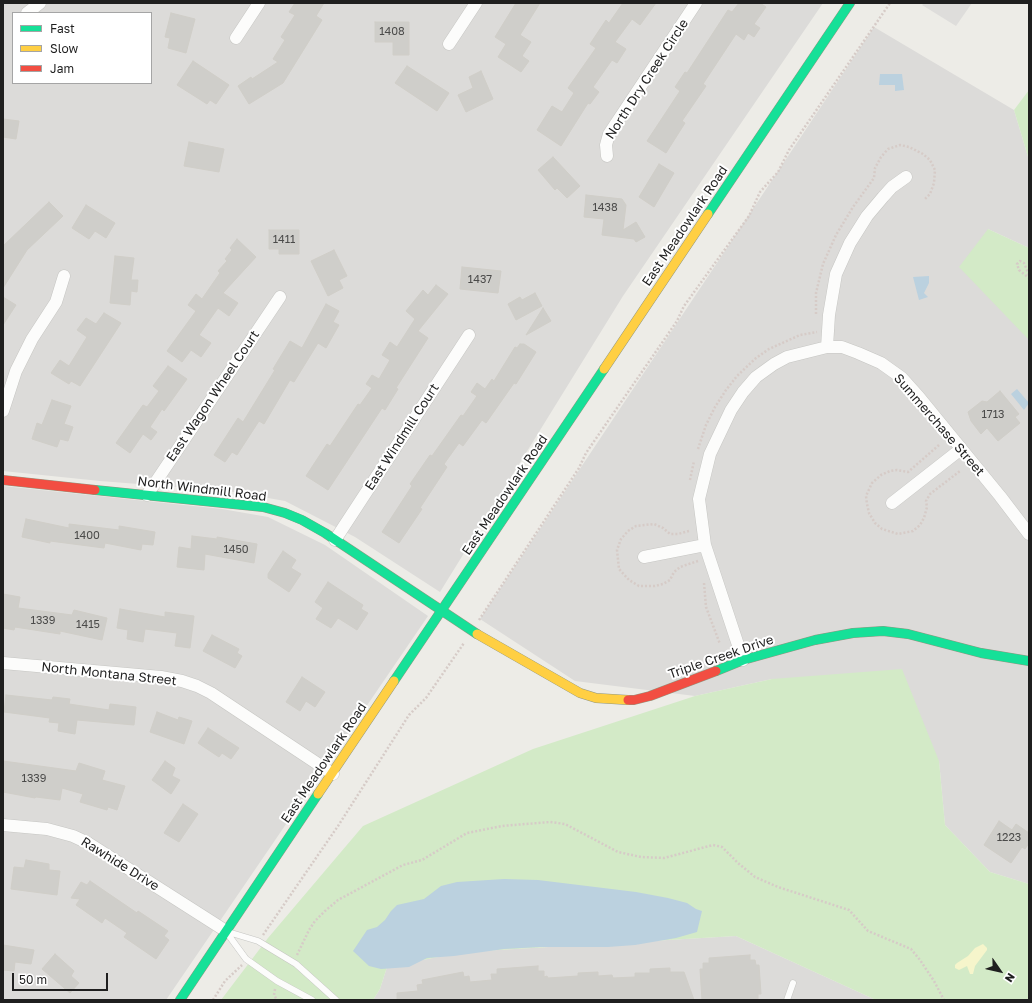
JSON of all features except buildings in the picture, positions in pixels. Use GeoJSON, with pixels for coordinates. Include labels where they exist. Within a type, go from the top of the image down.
{"type":"FeatureCollection","features":[{"type":"Feature","properties":{"kind":"main road","name":"East Meadowlark Road"},"geometry":{"type":"LineString","coordinates":[[180,1000],[850,3]]}},
{"type":"Feature","properties":{"kind":"main road","name":"North Windmill Road"},"geometry":{"type":"LineString","coordinates":[[3,480],[263,507],[284,513],[302,520],[335,540],[442,611]]}},
{"type":"Feature","properties":{"kind":"main road","name":"Triple Creek Drive"},"geometry":{"type":"LineString","coordinates":[[442,611],[472,631],[580,693],[596,698],[618,700],[634,700],[650,696],[743,660],[815,640],[854,633],[883,631],[908,634],[981,654],[1017,660],[1029,660]]}},
{"type":"Feature","properties":{"kind":"street"},"geometry":{"type":"LineString","coordinates":[[28,12],[40,3]]}},
{"type":"Feature","properties":{"kind":"street"},"geometry":{"type":"LineString","coordinates":[[236,38],[259,3]]}},
{"type":"Feature","properties":{"kind":"street"},"geometry":{"type":"LineString","coordinates":[[449,44],[476,3]]}},
{"type":"Feature","properties":{"kind":"street","name":"North Dry Creek Circle"},"geometry":{"type":"LineString","coordinates":[[607,156],[606,145],[609,134],[696,3]]}},
{"type":"Feature","properties":{"kind":"street"},"geometry":{"type":"LineString","coordinates":[[827,347],[829,315],[836,274],[850,243],[867,216],[892,186],[906,177]]}},
{"type":"Feature","properties":{"kind":"street"},"geometry":{"type":"LineString","coordinates":[[3,411],[16,372],[32,339],[56,302],[64,276]]}},
{"type":"Feature","properties":{"kind":"street","name":"East Wagon Wheel Court"},"geometry":{"type":"LineString","coordinates":[[147,495],[280,297]]}},
{"type":"Feature","properties":{"kind":"street","name":"East Windmill Court"},"geometry":{"type":"LineString","coordinates":[[335,540],[469,335]]}},
{"type":"Feature","properties":{"kind":"street","name":"Summerchase Street"},"geometry":{"type":"LineString","coordinates":[[743,660],[699,546],[699,499],[710,454],[731,410],[743,392],[756,377],[787,357],[827,347],[842,347],[881,363],[902,378],[961,448],[1029,534]]}},
{"type":"Feature","properties":{"kind":"street"},"geometry":{"type":"LineString","coordinates":[[892,503],[961,448]]}},
{"type":"Feature","properties":{"kind":"street"},"geometry":{"type":"LineString","coordinates":[[644,557],[699,546]]}},
{"type":"Feature","properties":{"kind":"street","name":"North Montana Street"},"geometry":{"type":"LineString","coordinates":[[3,663],[161,677],[182,681],[197,686],[333,774]]}},
{"type":"Feature","properties":{"kind":"street","name":"Rawhide Drive"},"geometry":{"type":"LineString","coordinates":[[3,825],[47,829],[73,836],[88,843],[226,931]]}},
{"type":"Feature","properties":{"kind":"lane"},"geometry":{"type":"LineString","coordinates":[[226,931],[258,941],[292,962],[336,1000]]}},
{"type":"Feature","properties":{"kind":"lane"},"geometry":{"type":"LineString","coordinates":[[226,931],[246,959],[279,982],[312,1000]]}},
{"type":"Feature","properties":{"kind":"lane"},"geometry":{"type":"LineString","coordinates":[[787,1000],[793,983]]}},
{"type":"Feature","properties":{"kind":"path"},"geometry":{"type":"LineString","coordinates":[[480,619],[579,468],[586,454],[676,321],[684,306],[749,216],[760,192],[778,172],[789,150],[890,3]]}},
{"type":"Feature","properties":{"kind":"path"},"geometry":{"type":"LineString","coordinates":[[1020,261],[1024,263],[1029,277],[1019,270],[1017,264],[1020,261]]}},
{"type":"Feature","properties":{"kind":"path"},"geometry":{"type":"LineString","coordinates":[[698,450],[706,424],[718,402],[737,376],[756,358],[769,349],[800,335],[816,332],[828,332]]}},
{"type":"Feature","properties":{"kind":"path"},"geometry":{"type":"LineString","coordinates":[[689,485],[695,457]]}},
{"type":"Feature","properties":{"kind":"path"},"geometry":{"type":"LineString","coordinates":[[689,525],[699,546],[700,568]]}},
{"type":"Feature","properties":{"kind":"path"},"geometry":{"type":"LineString","coordinates":[[702,576],[706,607],[720,644]]}},
{"type":"Feature","properties":{"kind":"path"},"geometry":{"type":"LineString","coordinates":[[258,941],[342,819],[409,715],[426,698],[462,645]]}},
{"type":"Feature","properties":{"kind":"path"},"geometry":{"type":"LineString","coordinates":[[292,962],[315,921],[338,900],[403,865],[422,860],[467,833],[502,826],[550,822],[565,824],[618,852],[641,857],[664,858],[713,845],[722,847],[755,877],[778,887],[849,910],[868,931],[911,949],[934,981],[944,1000]]}},
{"type":"Feature","properties":{"kind":"path"},"geometry":{"type":"LineString","coordinates":[[213,1000],[225,981],[246,959]]}},
{"type":"Feature","properties":{"kind":"path"},"geometry":{"type":"LineString","coordinates":[[277,1000],[274,995],[275,989],[279,982]]}},
{"type":"Feature","properties":{"kind":"shaded area"},"geometry":{"type":"Polygon","coordinates":[[[3,3],[823,3],[623,296],[440,592],[355,537],[285,501],[228,491],[100,481],[3,471],[3,3]]]}},
{"type":"Feature","properties":{"kind":"shaded area"},"geometry":{"type":"Polygon","coordinates":[[[924,3],[972,3],[956,26],[922,5],[924,3]]]}},
{"type":"Feature","properties":{"kind":"shaded area"},"geometry":{"type":"Polygon","coordinates":[[[874,27],[1014,110],[1029,160],[1029,248],[988,229],[1029,339],[1029,884],[990,872],[945,825],[939,761],[772,679],[695,696],[575,681],[480,619],[874,27]]]}},
{"type":"Feature","properties":{"kind":"shaded area"},"geometry":{"type":"Polygon","coordinates":[[[1029,90],[1029,160],[1014,110],[1029,90]]]}},
{"type":"Feature","properties":{"kind":"shaded area"},"geometry":{"type":"Polygon","coordinates":[[[988,229],[1029,248],[1029,340],[959,267],[988,229]]]}},
{"type":"Feature","properties":{"kind":"shaded area"},"geometry":{"type":"Polygon","coordinates":[[[3,486],[222,509],[268,517],[325,545],[428,616],[166,1000],[3,1000],[3,486]]]}},
{"type":"Feature","properties":{"kind":"shaded area"},"geometry":{"type":"Polygon","coordinates":[[[902,669],[939,761],[945,825],[990,872],[1029,884],[1029,1000],[876,1000],[736,936],[463,952],[387,967],[380,989],[373,1000],[221,1000],[268,938],[363,826],[533,749],[695,696],[772,679],[902,669]]]}},
{"type":"Feature","properties":{"kind":"shaded area"},"geometry":{"type":"Polygon","coordinates":[[[736,936],[876,1000],[373,1000],[380,989],[387,967],[463,952],[736,936]]]}},
{"type":"Feature","properties":{"kind":"sand"},"geometry":{"type":"Polygon","coordinates":[[[983,944],[987,950],[975,966],[973,974],[970,974],[967,966],[959,970],[955,968],[957,963],[968,956],[975,948],[983,944]]]}},
{"type":"Feature","properties":{"kind":"water"},"geometry":{"type":"Polygon","coordinates":[[[880,74],[902,74],[904,90],[895,91],[895,85],[879,85],[880,74]]]}},
{"type":"Feature","properties":{"kind":"water"},"geometry":{"type":"Polygon","coordinates":[[[929,276],[929,283],[924,293],[928,297],[919,300],[913,277],[929,276]]]}},
{"type":"Feature","properties":{"kind":"water"},"geometry":{"type":"Polygon","coordinates":[[[1017,389],[1029,403],[1024,410],[1011,394],[1017,389]]]}},
{"type":"Feature","properties":{"kind":"water"},"geometry":{"type":"Polygon","coordinates":[[[504,879],[538,880],[636,892],[687,903],[702,911],[697,932],[676,938],[635,945],[504,949],[427,958],[409,967],[381,969],[369,966],[353,951],[367,930],[377,927],[385,920],[397,905],[424,899],[441,886],[457,882],[504,879]]]}},
{"type":"Feature","properties":{"kind":"traffic: fast"},"geometry":{"type":"LineString","coordinates":[[708,214],[850,3]]}},
{"type":"Feature","properties":{"kind":"traffic: fast"},"geometry":{"type":"LineString","coordinates":[[394,681],[604,369]]}},
{"type":"Feature","properties":{"kind":"traffic: fast"},"geometry":{"type":"LineString","coordinates":[[95,490],[263,507],[285,513],[302,520],[325,533],[477,634]]}},
{"type":"Feature","properties":{"kind":"traffic: fast"},"geometry":{"type":"LineString","coordinates":[[716,671],[743,660],[815,640],[853,633],[883,631],[908,634],[981,653],[1029,661]]}},
{"type":"Feature","properties":{"kind":"traffic: fast"},"geometry":{"type":"LineString","coordinates":[[180,1000],[318,794]]}},
{"type":"Feature","properties":{"kind":"traffic: slow"},"geometry":{"type":"LineString","coordinates":[[604,369],[708,214]]}},
{"type":"Feature","properties":{"kind":"traffic: slow"},"geometry":{"type":"LineString","coordinates":[[477,634],[580,693],[596,698],[628,700]]}},
{"type":"Feature","properties":{"kind":"traffic: slow"},"geometry":{"type":"LineString","coordinates":[[318,794],[394,681]]}},
{"type":"Feature","properties":{"kind":"traffic: jam"},"geometry":{"type":"LineString","coordinates":[[3,480],[95,490]]}},
{"type":"Feature","properties":{"kind":"traffic: jam"},"geometry":{"type":"LineString","coordinates":[[628,700],[650,696],[716,671]]}}]}
